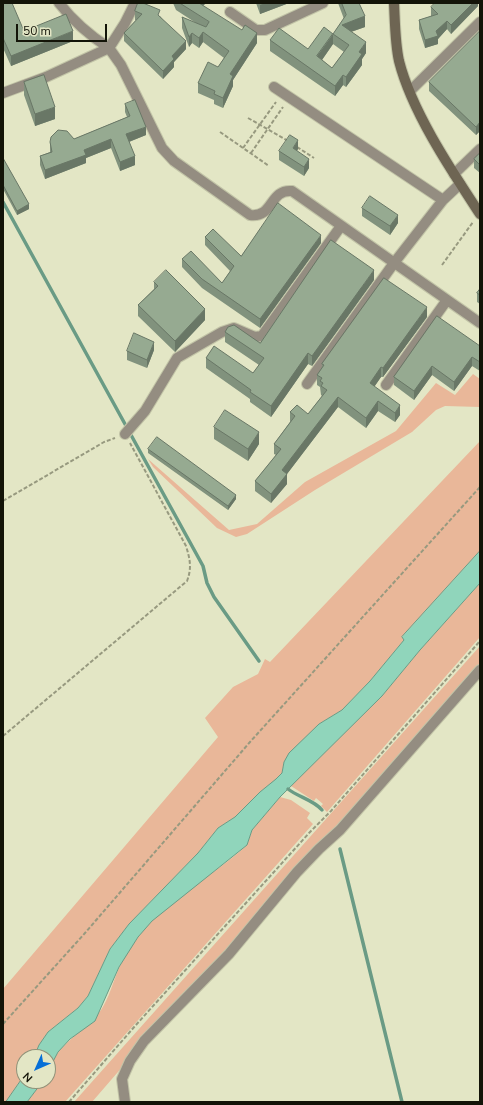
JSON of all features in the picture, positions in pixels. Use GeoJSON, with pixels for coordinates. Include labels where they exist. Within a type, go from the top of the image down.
{"type":"FeatureCollection","features":[{"type":"Feature","properties":{"kind":"main road"},"geometry":{"type":"LineString","coordinates":[[394,3],[399,60],[410,91],[434,140],[460,184],[480,213]]}},
{"type":"Feature","properties":{"kind":"street"},"geometry":{"type":"LineString","coordinates":[[59,3],[91,36],[109,48],[121,65],[162,148],[174,161],[250,215],[257,216],[264,214],[279,194],[284,190],[292,191],[480,323]]}},
{"type":"Feature","properties":{"kind":"street"},"geometry":{"type":"LineString","coordinates":[[3,93],[46,77],[109,48],[125,23],[135,3]]}},
{"type":"Feature","properties":{"kind":"street"},"geometry":{"type":"LineString","coordinates":[[230,12],[256,30],[265,30],[323,3]]}},
{"type":"Feature","properties":{"kind":"street"},"geometry":{"type":"LineString","coordinates":[[410,91],[480,22]]}},
{"type":"Feature","properties":{"kind":"street"},"geometry":{"type":"LineString","coordinates":[[274,87],[443,200]]}},
{"type":"Feature","properties":{"kind":"street"},"geometry":{"type":"LineString","coordinates":[[454,174],[480,149]]}},
{"type":"Feature","properties":{"kind":"street"},"geometry":{"type":"LineString","coordinates":[[307,384],[394,263],[443,200],[460,184]]}},
{"type":"Feature","properties":{"kind":"street"},"geometry":{"type":"LineString","coordinates":[[125,434],[145,411],[177,358],[222,332],[234,328],[255,337],[262,336],[340,226]]}},
{"type":"Feature","properties":{"kind":"street"},"geometry":{"type":"LineString","coordinates":[[386,385],[447,300]]}},
{"type":"Feature","properties":{"kind":"street"},"geometry":{"type":"LineString","coordinates":[[125,1102],[122,1080],[130,1061],[144,1041],[229,954],[298,872],[319,849],[340,830],[480,670]]}},
{"type":"Feature","properties":{"kind":"path"},"geometry":{"type":"LineString","coordinates":[[243,148],[274,104]]}},
{"type":"Feature","properties":{"kind":"path"},"geometry":{"type":"LineString","coordinates":[[251,153],[282,108]]}},
{"type":"Feature","properties":{"kind":"path"},"geometry":{"type":"LineString","coordinates":[[248,118],[267,130],[274,132],[314,158]]}},
{"type":"Feature","properties":{"kind":"path"},"geometry":{"type":"LineString","coordinates":[[220,132],[269,166]]}},
{"type":"Feature","properties":{"kind":"path"},"geometry":{"type":"LineString","coordinates":[[442,265],[480,213]]}},
{"type":"Feature","properties":{"kind":"path"},"geometry":{"type":"LineString","coordinates":[[3,501],[104,442],[125,434],[186,546],[190,559],[191,570],[187,581],[3,736]]}},
{"type":"Feature","properties":{"kind":"path"},"geometry":{"type":"LineString","coordinates":[[3,1024],[85,933],[250,742],[480,487]]}},
{"type":"Feature","properties":{"kind":"path"},"geometry":{"type":"LineString","coordinates":[[70,1102],[135,1026],[331,811],[480,642]]}},
{"type":"Feature","properties":{"kind":"shaded area"},"geometry":{"type":"Polygon","coordinates":[[[473,374],[480,379],[480,407],[445,406],[436,410],[412,432],[315,490],[247,534],[236,537],[217,528],[153,467],[148,459],[229,530],[257,524],[305,482],[396,431],[436,383],[455,395],[473,374]]]}},
{"type":"Feature","properties":{"kind":"shaded area"},"geometry":{"type":"Polygon","coordinates":[[[480,441],[480,551],[402,637],[404,640],[370,681],[342,710],[319,724],[284,762],[282,773],[276,780],[260,792],[235,817],[218,828],[198,853],[129,924],[110,949],[88,996],[78,1008],[48,1032],[37,1049],[16,1049],[16,1088],[6,1102],[3,1102],[3,989],[218,737],[205,718],[233,687],[258,674],[265,659],[270,662],[480,441]]]}},
{"type":"Feature","properties":{"kind":"shaded area"},"geometry":{"type":"Polygon","coordinates":[[[480,551],[480,583],[420,650],[382,696],[280,797],[252,830],[247,845],[152,921],[138,937],[119,967],[95,1021],[70,1039],[56,1056],[56,1049],[37,1049],[48,1032],[78,1008],[88,996],[110,949],[129,924],[198,853],[218,828],[235,817],[282,773],[284,762],[289,753],[319,724],[342,710],[370,681],[404,640],[402,637],[480,551]]]}},
{"type":"Feature","properties":{"kind":"shaded area"},"geometry":{"type":"Polygon","coordinates":[[[480,583],[480,637],[327,812],[321,806],[323,804],[316,798],[314,801],[291,786],[382,696],[420,650],[480,583]]]}},
{"type":"Feature","properties":{"kind":"shaded area"},"geometry":{"type":"Polygon","coordinates":[[[480,646],[480,666],[247,927],[195,983],[92,1102],[74,1102],[480,646]]]}},
{"type":"Feature","properties":{"kind":"shaded area"},"geometry":{"type":"Polygon","coordinates":[[[280,797],[291,800],[310,813],[307,818],[313,824],[65,1102],[27,1102],[37,1089],[56,1089],[56,1056],[60,1050],[94,1019],[101,1010],[109,995],[123,960],[138,937],[162,911],[247,845],[252,830],[280,797]]]}},
{"type":"Feature","properties":{"kind":"shaded area"},"geometry":{"type":"Polygon","coordinates":[[[16,1088],[16,1089],[37,1089],[27,1102],[6,1102],[16,1088]]]}},
{"type":"Feature","properties":{"kind":"building"},"geometry":{"type":"Polygon","coordinates":[[[3,3],[12,3],[24,31],[66,14],[73,31],[11,56],[3,38],[3,3]]]}},
{"type":"Feature","properties":{"kind":"building"},"geometry":{"type":"Polygon","coordinates":[[[138,3],[143,3],[160,10],[158,15],[186,41],[172,56],[174,59],[163,71],[124,33],[142,14],[135,11],[138,3]]]}},
{"type":"Feature","properties":{"kind":"building"},"geometry":{"type":"Polygon","coordinates":[[[180,3],[199,3],[242,30],[245,25],[257,33],[230,74],[233,76],[223,98],[214,94],[215,91],[198,83],[208,62],[218,67],[229,51],[203,32],[199,38],[192,33],[189,37],[182,17],[206,27],[209,22],[180,3]]]}},
{"type":"Feature","properties":{"kind":"building"},"geometry":{"type":"Polygon","coordinates":[[[342,3],[359,3],[365,16],[342,25],[366,42],[359,52],[362,54],[346,77],[343,75],[335,86],[270,40],[279,28],[308,49],[324,27],[333,34],[346,15],[342,3]],[[333,34],[317,56],[332,68],[349,45],[333,34]]]}},
{"type":"Feature","properties":{"kind":"building"},"geometry":{"type":"Polygon","coordinates":[[[435,3],[473,3],[451,25],[447,21],[436,31],[438,36],[425,40],[419,20],[438,14],[431,7],[435,3]]]}},
{"type":"Feature","properties":{"kind":"building"},"geometry":{"type":"Polygon","coordinates":[[[480,31],[480,122],[476,127],[429,82],[480,31]]]}},
{"type":"Feature","properties":{"kind":"building"},"geometry":{"type":"Polygon","coordinates":[[[44,75],[55,107],[35,114],[24,82],[44,75]]]}},
{"type":"Feature","properties":{"kind":"building"},"geometry":{"type":"Polygon","coordinates":[[[135,100],[146,127],[126,134],[135,156],[120,162],[111,139],[84,150],[86,155],[45,170],[40,156],[52,152],[50,142],[51,137],[58,130],[67,131],[74,139],[130,116],[125,104],[135,100]]]}},
{"type":"Feature","properties":{"kind":"building"},"geometry":{"type":"Polygon","coordinates":[[[290,135],[298,140],[293,148],[309,159],[304,167],[279,151],[290,135]]]}},
{"type":"Feature","properties":{"kind":"building"},"geometry":{"type":"Polygon","coordinates":[[[480,153],[480,165],[474,159],[480,153]]]}},
{"type":"Feature","properties":{"kind":"building"},"geometry":{"type":"Polygon","coordinates":[[[3,158],[29,204],[17,211],[3,185],[3,158]]]}},
{"type":"Feature","properties":{"kind":"building"},"geometry":{"type":"Polygon","coordinates":[[[370,196],[398,215],[390,226],[362,208],[370,196]]]}},
{"type":"Feature","properties":{"kind":"building"},"geometry":{"type":"Polygon","coordinates":[[[278,203],[321,235],[260,319],[202,279],[182,259],[191,251],[222,283],[234,266],[205,237],[213,229],[241,256],[278,203]]]}},
{"type":"Feature","properties":{"kind":"building"},"geometry":{"type":"Polygon","coordinates":[[[331,240],[374,270],[312,356],[308,353],[271,406],[250,392],[251,390],[206,358],[214,346],[253,373],[264,358],[225,332],[228,327],[234,325],[260,343],[331,240]]]}},
{"type":"Feature","properties":{"kind":"building"},"geometry":{"type":"Polygon","coordinates":[[[166,270],[205,309],[175,341],[138,305],[158,286],[154,282],[166,270]]]}},
{"type":"Feature","properties":{"kind":"building"},"geometry":{"type":"Polygon","coordinates":[[[384,278],[427,307],[383,368],[381,367],[370,383],[400,405],[395,413],[378,401],[366,418],[338,397],[282,470],[287,474],[271,494],[255,481],[281,449],[274,444],[295,416],[290,412],[297,405],[308,414],[327,390],[321,386],[323,383],[320,381],[322,378],[317,375],[324,365],[322,364],[384,278]]]}},
{"type":"Feature","properties":{"kind":"building"},"geometry":{"type":"Polygon","coordinates":[[[437,316],[480,346],[480,362],[472,357],[454,382],[432,366],[414,391],[394,377],[437,316]]]}},
{"type":"Feature","properties":{"kind":"building"},"geometry":{"type":"Polygon","coordinates":[[[134,333],[154,342],[147,360],[127,351],[134,333]]]}},
{"type":"Feature","properties":{"kind":"building"},"geometry":{"type":"Polygon","coordinates":[[[225,410],[259,432],[248,449],[214,427],[225,410]]]}},
{"type":"Feature","properties":{"kind":"building"},"geometry":{"type":"Polygon","coordinates":[[[157,437],[236,495],[228,506],[148,449],[157,437]]]}},
{"type":"Feature","properties":{"kind":"waterway"},"geometry":{"type":"LineString","coordinates":[[3,202],[203,566],[207,583],[214,597],[259,661]]}},
{"type":"Feature","properties":{"kind":"waterway"},"geometry":{"type":"LineString","coordinates":[[288,789],[315,804],[322,810]]}},
{"type":"Feature","properties":{"kind":"waterway"},"geometry":{"type":"LineString","coordinates":[[340,849],[402,1102]]}}]}
